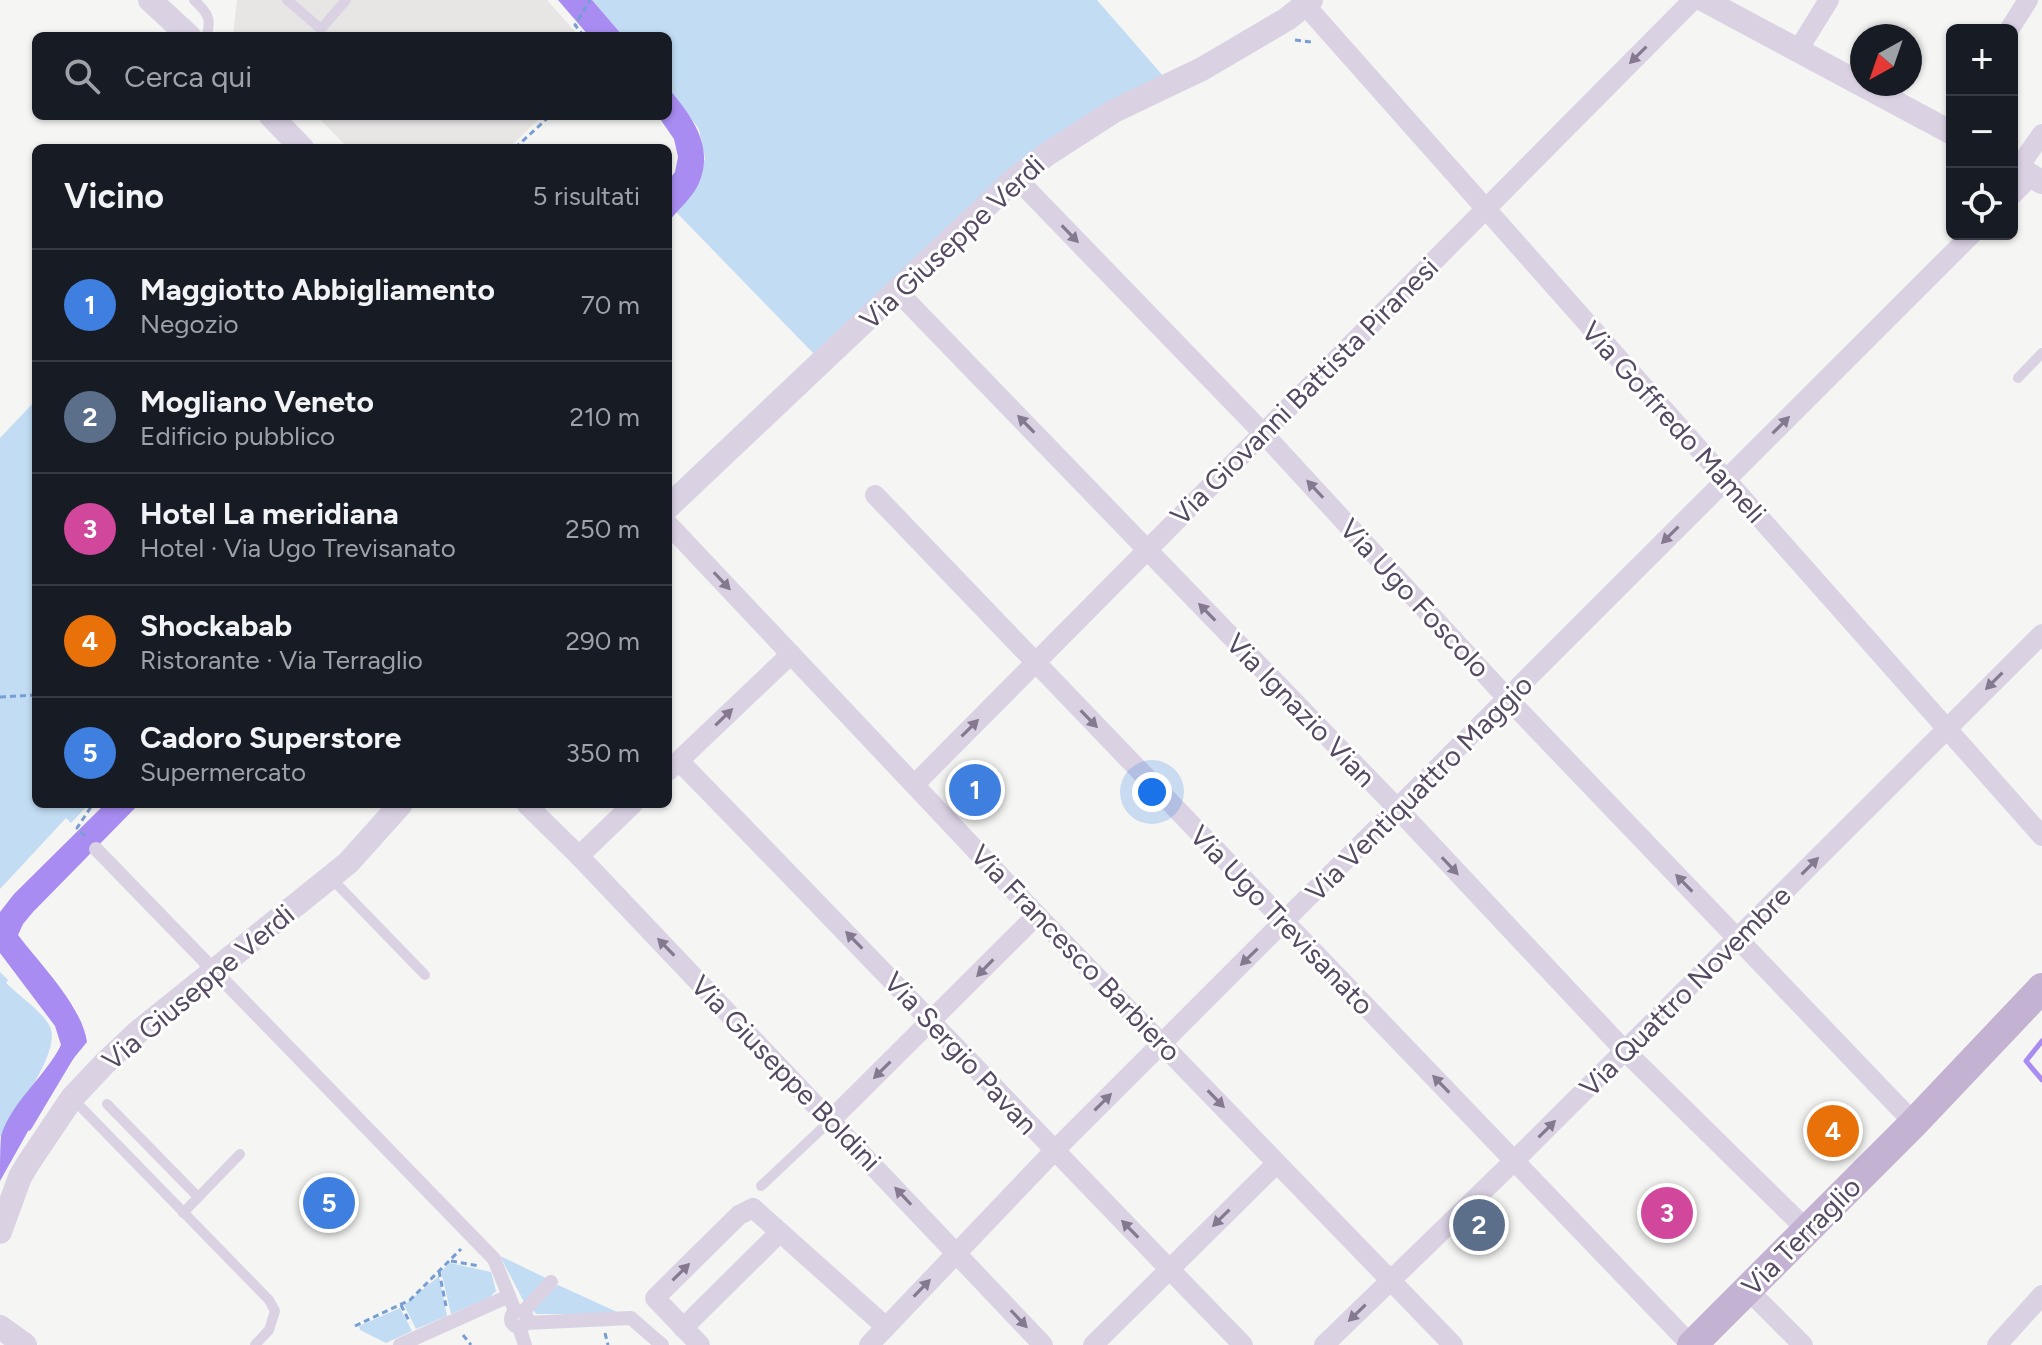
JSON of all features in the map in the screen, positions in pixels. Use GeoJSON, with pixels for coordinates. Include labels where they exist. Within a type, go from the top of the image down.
{"type":"FeatureCollection","features":[{"type":"Feature","properties":{"kind":"main road","name":"Via Terraglio"},"geometry":{"type":"LineString","coordinates":[[1691,1345],[1914,1123],[2042,988]]}},
{"type":"Feature","properties":{"kind":"street"},"geometry":{"type":"LineString","coordinates":[[150,0],[185,32]]}},
{"type":"Feature","properties":{"kind":"street","name":"Via Giovanni Battista Piranesi"},"geometry":{"type":"LineString","coordinates":[[915,784],[1693,0]]}},
{"type":"Feature","properties":{"kind":"street"},"geometry":{"type":"LineString","coordinates":[[1704,0],[1946,125]]}},
{"type":"Feature","properties":{"kind":"street"},"geometry":{"type":"LineString","coordinates":[[1798,50],[1829,0]]}},
{"type":"Feature","properties":{"kind":"street"},"geometry":{"type":"LineString","coordinates":[[2013,24],[2028,0]]}},
{"type":"Feature","properties":{"kind":"street","name":"Via Goffredo Mameli"},"geometry":{"type":"LineString","coordinates":[[1309,3],[1333,36],[1486,210],[2042,836]]}},
{"type":"Feature","properties":{"kind":"street","name":"Via Giuseppe Verdi"},"geometry":{"type":"LineString","coordinates":[[672,503],[1016,178],[1114,111],[1202,69],[1309,3]]}},
{"type":"Feature","properties":{"kind":"street"},"geometry":{"type":"LineString","coordinates":[[275,120],[298,144]]}},
{"type":"Feature","properties":{"kind":"street"},"geometry":{"type":"LineString","coordinates":[[2026,173],[2042,134]]}},
{"type":"Feature","properties":{"kind":"street","name":"Via Ugo Foscolo"},"geometry":{"type":"LineString","coordinates":[[1016,178],[1262,432],[1507,698],[1914,1123]]}},
{"type":"Feature","properties":{"kind":"street","name":"Via Ventiquattro Maggio"},"geometry":{"type":"LineString","coordinates":[[869,1345],[1054,1151],[1966,240]]}},
{"type":"Feature","properties":{"kind":"street","name":"Via Ignazio Vian"},"geometry":{"type":"LineString","coordinates":[[897,291],[1147,548],[1625,1051],[1807,1230]]}},
{"type":"Feature","properties":{"kind":"street","name":"Via Ugo Trevisanato"},"geometry":{"type":"LineString","coordinates":[[875,495],[1691,1345]]}},
{"type":"Feature","properties":{"kind":"street","name":"Via Francesco Barbiero"},"geometry":{"type":"LineString","coordinates":[[672,528],[1037,915],[1453,1345]]}},
{"type":"Feature","properties":{"kind":"street","name":"Via Quattro Novembre"},"geometry":{"type":"LineString","coordinates":[[1324,1345],[1515,1160],[2042,634]]}},
{"type":"Feature","properties":{"kind":"street"},"geometry":{"type":"LineString","coordinates":[[673,766],[791,654]]}},
{"type":"Feature","properties":{"kind":"street","name":"Via Sergio Pavan"},"geometry":{"type":"LineString","coordinates":[[673,766],[933,1021],[1054,1151],[1243,1345]]}},
{"type":"Feature","properties":{"kind":"street","name":"Via Giuseppe Verdi"},"geometry":{"type":"LineString","coordinates":[[0,1232],[20,1177],[72,1098],[138,1032],[331,878],[362,849],[398,808]]}},
{"type":"Feature","properties":{"kind":"street","name":"Via Giuseppe Boldini"},"geometry":{"type":"LineString","coordinates":[[530,808],[1043,1345]]}},
{"type":"Feature","properties":{"kind":"street"},"geometry":{"type":"LineString","coordinates":[[579,856],[629,808]]}},
{"type":"Feature","properties":{"kind":"street"},"geometry":{"type":"LineString","coordinates":[[96,849],[494,1259],[521,1318],[525,1345]]}},
{"type":"Feature","properties":{"kind":"street"},"geometry":{"type":"LineString","coordinates":[[831,1120],[1037,915]]}},
{"type":"Feature","properties":{"kind":"street"},"geometry":{"type":"LineString","coordinates":[[1093,1345],[1277,1163]]}},
{"type":"Feature","properties":{"kind":"street"},"geometry":{"type":"LineString","coordinates":[[700,1345],[655,1298],[739,1215],[753,1208],[886,1327]]}},
{"type":"Feature","properties":{"kind":"street"},"geometry":{"type":"LineString","coordinates":[[683,1328],[780,1232]]}},
{"type":"Feature","properties":{"kind":"street"},"geometry":{"type":"LineString","coordinates":[[521,1318],[551,1282]]}},
{"type":"Feature","properties":{"kind":"street"},"geometry":{"type":"LineString","coordinates":[[1747,1289],[1803,1345]]}},
{"type":"Feature","properties":{"kind":"street"},"geometry":{"type":"LineString","coordinates":[[1997,1345],[2042,1295]]}},
{"type":"Feature","properties":{"kind":"street"},"geometry":{"type":"LineString","coordinates":[[400,1345],[509,1296]]}},
{"type":"Feature","properties":{"kind":"street"},"geometry":{"type":"LineString","coordinates":[[521,1318],[631,1318],[662,1345]]}},
{"type":"Feature","properties":{"kind":"street"},"geometry":{"type":"LineString","coordinates":[[0,1327],[25,1345]]}},
{"type":"Feature","properties":{"kind":"lane"},"geometry":{"type":"LineString","coordinates":[[194,0],[210,19],[207,32]]}},
{"type":"Feature","properties":{"kind":"lane"},"geometry":{"type":"LineString","coordinates":[[287,0],[321,29],[346,0]]}},
{"type":"Feature","properties":{"kind":"lane"},"geometry":{"type":"LineString","coordinates":[[2018,378],[2042,353]]}},
{"type":"Feature","properties":{"kind":"lane"},"geometry":{"type":"LineString","coordinates":[[331,878],[425,975]]}},
{"type":"Feature","properties":{"kind":"lane"},"geometry":{"type":"LineString","coordinates":[[72,1098],[269,1300],[275,1311],[269,1330],[255,1345]]}},
{"type":"Feature","properties":{"kind":"lane"},"geometry":{"type":"LineString","coordinates":[[107,1104],[198,1197]]}},
{"type":"Feature","properties":{"kind":"lane"},"geometry":{"type":"LineString","coordinates":[[761,1186],[831,1120]]}},
{"type":"Feature","properties":{"kind":"lane"},"geometry":{"type":"LineString","coordinates":[[183,1213],[240,1154]]}},
{"type":"Feature","properties":{"kind":"path"},"geometry":{"type":"LineString","coordinates":[[581,32],[575,25],[590,0]]}},
{"type":"Feature","properties":{"kind":"path"},"geometry":{"type":"LineString","coordinates":[[1285,45],[1298,39],[1321,45],[1333,36]]}},
{"type":"Feature","properties":{"kind":"path"},"geometry":{"type":"LineString","coordinates":[[519,144],[546,120]]}},
{"type":"Feature","properties":{"kind":"path"},"geometry":{"type":"LineString","coordinates":[[0,697],[32,695]]}},
{"type":"Feature","properties":{"kind":"path"},"geometry":{"type":"LineString","coordinates":[[77,828],[90,808]]}},
{"type":"Feature","properties":{"kind":"path"},"geometry":{"type":"LineString","coordinates":[[355,1326],[410,1300],[473,1237]]}},
{"type":"Feature","properties":{"kind":"path"},"geometry":{"type":"LineString","coordinates":[[450,1261],[498,1270]]}},
{"type":"Feature","properties":{"kind":"path"},"geometry":{"type":"LineString","coordinates":[[439,1271],[449,1322]]}},
{"type":"Feature","properties":{"kind":"path"},"geometry":{"type":"LineString","coordinates":[[401,1305],[418,1336]]}},
{"type":"Feature","properties":{"kind":"shaded area"},"geometry":{"type":"Polygon","coordinates":[[[237,0],[547,0],[575,32],[233,32],[237,0]]]}},
{"type":"Feature","properties":{"kind":"shaded area"},"geometry":{"type":"Polygon","coordinates":[[[558,0],[592,0],[620,32],[586,32],[558,0]]]}},
{"type":"Feature","properties":{"kind":"shaded area"},"geometry":{"type":"Polygon","coordinates":[[[592,0],[1097,0],[1164,77],[1112,104],[816,356],[676,212],[699,183],[705,158],[699,129],[672,93],[672,32],[620,32],[592,0]]]}},
{"type":"Feature","properties":{"kind":"shaded area"},"geometry":{"type":"Polygon","coordinates":[[[672,93],[692,120],[704,156],[699,183],[672,217],[672,176],[678,157],[674,139],[661,120],[672,120],[672,93]]]}},
{"type":"Feature","properties":{"kind":"shaded area"},"geometry":{"type":"Polygon","coordinates":[[[321,120],[538,120],[513,144],[344,144],[321,120]]]}},
{"type":"Feature","properties":{"kind":"shaded area"},"geometry":{"type":"Polygon","coordinates":[[[32,404],[32,808],[85,808],[71,823],[66,818],[0,889],[0,438],[32,404]]]}},
{"type":"Feature","properties":{"kind":"shaded area"},"geometry":{"type":"Polygon","coordinates":[[[101,808],[135,808],[33,912],[18,935],[69,1000],[84,1028],[87,1042],[59,1076],[0,1181],[1,1136],[6,1123],[61,1045],[55,1026],[0,953],[0,912],[14,894],[101,808]]]}},
{"type":"Feature","properties":{"kind":"shaded area"},"geometry":{"type":"Polygon","coordinates":[[[0,972],[8,980],[6,983],[47,1022],[52,1038],[43,1067],[0,1137],[0,972]]]}},
{"type":"Feature","properties":{"kind":"shaded area"},"geometry":{"type":"Polygon","coordinates":[[[500,1256],[546,1278],[524,1302],[500,1256]]]}},
{"type":"Feature","properties":{"kind":"shaded area"},"geometry":{"type":"Polygon","coordinates":[[[450,1263],[491,1272],[496,1291],[490,1297],[451,1314],[441,1271],[450,1263]]]}},
{"type":"Feature","properties":{"kind":"shaded area"},"geometry":{"type":"Polygon","coordinates":[[[439,1276],[447,1316],[416,1329],[404,1305],[439,1276]]]}},
{"type":"Feature","properties":{"kind":"shaded area"},"geometry":{"type":"Polygon","coordinates":[[[558,1285],[617,1312],[536,1314],[533,1310],[558,1285]]]}},
{"type":"Feature","properties":{"kind":"shaded area"},"geometry":{"type":"Polygon","coordinates":[[[400,1308],[412,1331],[386,1343],[360,1330],[359,1326],[400,1308]]]}},
{"type":"Feature","properties":{"kind":"waterway"},"geometry":{"type":"LineString","coordinates":[[2042,1041],[2026,1061],[2042,1080]]}},
{"type":"Feature","properties":{"kind":"waterway"},"geometry":{"type":"LineString","coordinates":[[29,1128],[75,1051]]}},
{"type":"Feature","properties":{"kind":"place","name":"Maggiotto Abbigliamento"},"geometry":{"type":"Point","coordinates":[975,790]}},
{"type":"Feature","properties":{"kind":"place","name":"Shockabab"},"geometry":{"type":"Point","coordinates":[1833,1131]}},
{"type":"Feature","properties":{"kind":"place","name":"Cadoro Superstore"},"geometry":{"type":"Point","coordinates":[329,1203]}},
{"type":"Feature","properties":{"kind":"place","name":"Hotel La meridiana"},"geometry":{"type":"Point","coordinates":[1667,1213]}},
{"type":"Feature","properties":{"kind":"place","name":"Mogliano Veneto"},"geometry":{"type":"Point","coordinates":[1479,1225]}}]}
